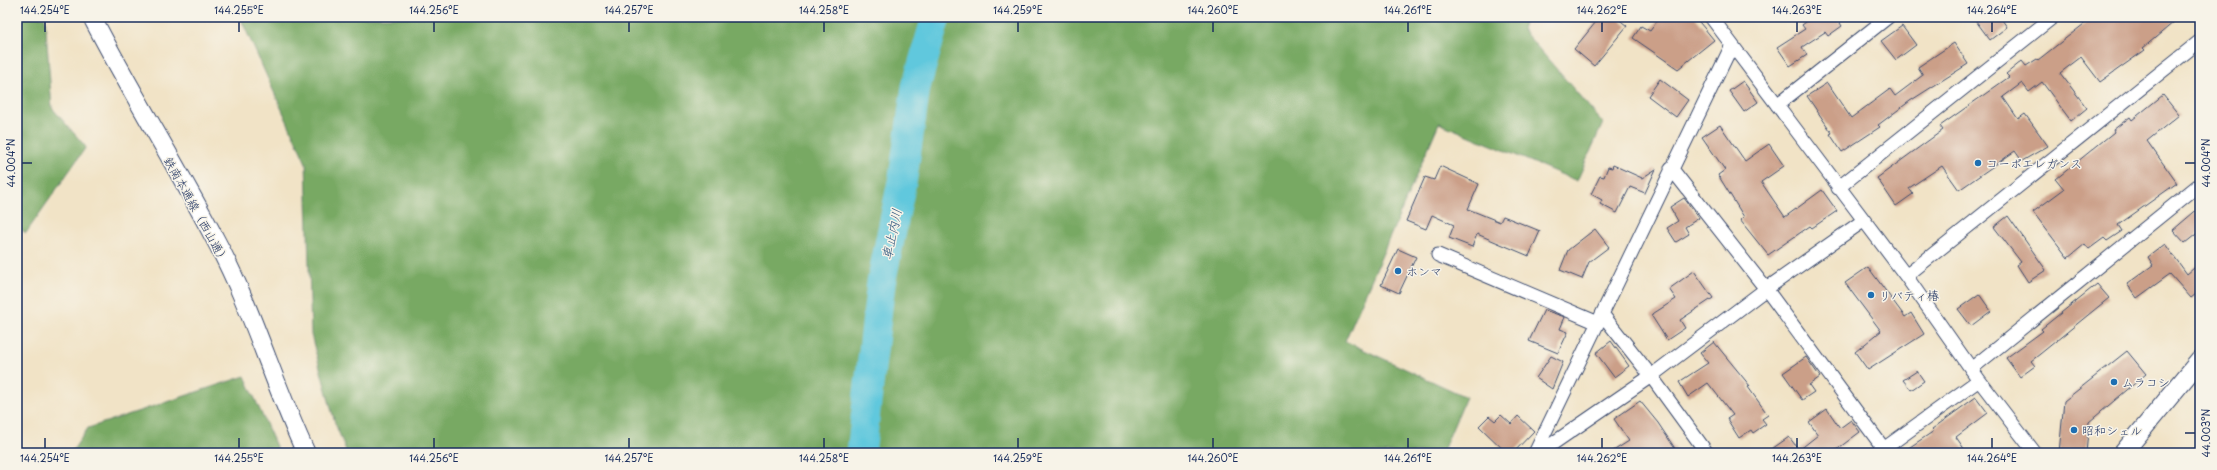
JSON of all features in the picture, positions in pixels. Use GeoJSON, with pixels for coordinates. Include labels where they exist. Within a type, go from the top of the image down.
{"type":"FeatureCollection","features":[{"type":"Feature","properties":{"kind":"street","name":"鉄南本通線（西山通）"},"geometry":{"type":"LineString","coordinates":[[92,17],[122,74],[216,240],[242,298],[286,411],[306,453]]}},
{"type":"Feature","properties":{"kind":"street"},"geometry":{"type":"LineString","coordinates":[[1711,17],[1778,105],[1863,222],[1906,276],[1975,374],[2035,453]]}},
{"type":"Feature","properties":{"kind":"street"},"geometry":{"type":"LineString","coordinates":[[1778,105],[1888,17]]}},
{"type":"Feature","properties":{"kind":"street"},"geometry":{"type":"LineString","coordinates":[[1838,188],[2053,17]]}},
{"type":"Feature","properties":{"kind":"street"},"geometry":{"type":"LineString","coordinates":[[1906,276],[2200,41]]}},
{"type":"Feature","properties":{"kind":"street"},"geometry":{"type":"LineString","coordinates":[[1535,453],[1671,168],[1732,45]]}},
{"type":"Feature","properties":{"kind":"street"},"geometry":{"type":"LineString","coordinates":[[1671,168],[1766,289],[1883,451],[2200,184]]}},
{"type":"Feature","properties":{"kind":"street"},"geometry":{"type":"LineString","coordinates":[[1540,453],[1651,376],[1766,289],[1863,222]]}},
{"type":"Feature","properties":{"kind":"street"},"geometry":{"type":"LineString","coordinates":[[1438,255],[1600,319],[1651,376],[1707,453]]}},
{"type":"Feature","properties":{"kind":"street"},"geometry":{"type":"LineString","coordinates":[[2123,453],[2200,360]]}},
{"type":"Feature","properties":{"kind":"green space"},"geometry":{"type":"Polygon","coordinates":[[[17,17],[45,17],[52,108],[86,147],[26,233],[17,227],[17,17]]]}},
{"type":"Feature","properties":{"kind":"green space"},"geometry":{"type":"Polygon","coordinates":[[[240,17],[1526,17],[1522,29],[1603,123],[1577,181],[1439,123],[1345,341],[1466,397],[1442,453],[347,453],[335,423],[311,335],[306,163],[240,17]]]}},
{"type":"Feature","properties":{"kind":"green space"},"geometry":{"type":"Polygon","coordinates":[[[245,376],[279,453],[71,453],[88,428],[245,376]]]}},
{"type":"Feature","properties":{"kind":"building"},"geometry":{"type":"Polygon","coordinates":[[[1600,17],[1616,17],[1627,26],[1594,66],[1574,49],[1600,17]]]}},
{"type":"Feature","properties":{"kind":"building"},"geometry":{"type":"Polygon","coordinates":[[[1660,17],[1695,17],[1714,40],[1678,69],[1633,38],[1641,26],[1650,31],[1660,17]]]}},
{"type":"Feature","properties":{"kind":"building"},"geometry":{"type":"Polygon","coordinates":[[[1813,17],[1836,17],[1842,26],[1828,36],[1825,32],[1802,47],[1807,55],[1790,66],[1777,47],[1805,29],[1802,25],[1813,17]]]}},
{"type":"Feature","properties":{"kind":"building"},"geometry":{"type":"Polygon","coordinates":[[[1973,17],[2000,17],[2007,27],[1990,40],[1973,17]]]}},
{"type":"Feature","properties":{"kind":"building"},"geometry":{"type":"Polygon","coordinates":[[[2093,17],[2180,17],[2143,48],[2145,50],[2100,82],[2081,57],[2060,73],[2087,108],[2071,121],[2042,82],[2029,92],[2022,83],[2003,97],[2018,119],[2025,114],[2048,146],[2022,161],[2015,151],[1959,190],[1942,166],[1909,188],[1913,194],[1896,206],[1877,178],[1943,130],[1940,126],[2009,77],[2006,74],[2022,61],[2026,66],[2037,59],[2038,60],[2093,17]]]}},
{"type":"Feature","properties":{"kind":"building"},"geometry":{"type":"Polygon","coordinates":[[[1902,26],[1916,45],[1896,60],[1881,41],[1902,26]]]}},
{"type":"Feature","properties":{"kind":"building"},"geometry":{"type":"Polygon","coordinates":[[[1954,43],[1968,64],[1910,101],[1878,125],[1880,127],[1842,152],[1830,134],[1832,133],[1807,96],[1827,83],[1851,118],[1890,89],[1895,96],[1923,75],[1918,67],[1954,43]]]}},
{"type":"Feature","properties":{"kind":"building"},"geometry":{"type":"Polygon","coordinates":[[[1660,79],[1688,100],[1676,117],[1648,96],[1660,79]]]}},
{"type":"Feature","properties":{"kind":"building"},"geometry":{"type":"Polygon","coordinates":[[[1743,81],[1758,102],[1744,112],[1729,91],[1743,81]]]}},
{"type":"Feature","properties":{"kind":"building"},"geometry":{"type":"Polygon","coordinates":[[[2163,95],[2179,115],[2147,141],[2177,183],[2118,225],[2122,231],[2107,241],[2104,238],[2089,249],[2085,244],[2068,258],[2033,212],[2064,189],[2056,179],[2114,132],[2113,130],[2130,117],[2132,120],[2163,95]]]}},
{"type":"Feature","properties":{"kind":"building"},"geometry":{"type":"Polygon","coordinates":[[[1720,125],[1745,161],[1769,144],[1784,166],[1761,182],[1785,217],[1822,190],[1837,211],[1812,228],[1810,226],[1768,255],[1740,220],[1744,217],[1718,175],[1725,170],[1702,137],[1720,125]]]}},
{"type":"Feature","properties":{"kind":"building"},"geometry":{"type":"Polygon","coordinates":[[[1613,165],[1642,178],[1656,169],[1645,193],[1630,187],[1617,213],[1600,204],[1602,200],[1591,194],[1600,176],[1604,177],[1608,167],[1612,168],[1613,165]]]}},
{"type":"Feature","properties":{"kind":"building"},"geometry":{"type":"Polygon","coordinates":[[[1440,166],[1479,184],[1468,209],[1500,222],[1503,216],[1540,231],[1529,256],[1477,234],[1472,247],[1449,238],[1454,225],[1432,215],[1426,229],[1406,221],[1425,177],[1434,180],[1440,166]]]}},
{"type":"Feature","properties":{"kind":"building"},"geometry":{"type":"Polygon","coordinates":[[[1684,198],[1699,218],[1685,227],[1689,234],[1676,242],[1667,228],[1678,221],[1670,207],[1684,198]]]}},
{"type":"Feature","properties":{"kind":"building"},"geometry":{"type":"Polygon","coordinates":[[[2200,207],[2200,231],[2185,243],[2173,230],[2200,207]]]}},
{"type":"Feature","properties":{"kind":"building"},"geometry":{"type":"Polygon","coordinates":[[[2008,216],[2046,270],[2028,282],[2017,265],[2021,262],[1994,227],[2008,216]]]}},
{"type":"Feature","properties":{"kind":"building"},"geometry":{"type":"Polygon","coordinates":[[[1595,229],[1609,247],[1589,262],[1582,279],[1560,270],[1568,250],[1595,229]]]}},
{"type":"Feature","properties":{"kind":"building"},"geometry":{"type":"Polygon","coordinates":[[[2165,244],[2187,274],[2200,263],[2200,291],[2191,298],[2170,274],[2137,298],[2127,284],[2153,265],[2148,257],[2165,244]]]}},
{"type":"Feature","properties":{"kind":"building","name":"ホンマ"},"geometry":{"type":"Polygon","coordinates":[[[1398,249],[1416,257],[1399,293],[1381,285],[1398,249]]]}},
{"type":"Feature","properties":{"kind":"building"},"geometry":{"type":"Polygon","coordinates":[[[1868,267],[1905,317],[1911,313],[1924,334],[1868,370],[1855,352],[1881,331],[1845,283],[1868,267]]]}},
{"type":"Feature","properties":{"kind":"building"},"geometry":{"type":"Polygon","coordinates":[[[1694,271],[1713,298],[1680,320],[1685,328],[1667,340],[1651,315],[1676,299],[1669,289],[1694,271]]]}},
{"type":"Feature","properties":{"kind":"building"},"geometry":{"type":"Polygon","coordinates":[[[2097,284],[2109,298],[2031,361],[2035,366],[2020,377],[2006,358],[2043,331],[2041,329],[2097,284]]]}},
{"type":"Feature","properties":{"kind":"building"},"geometry":{"type":"Polygon","coordinates":[[[1979,294],[1991,311],[1971,326],[1958,309],[1979,294]]]}},
{"type":"Feature","properties":{"kind":"building"},"geometry":{"type":"Polygon","coordinates":[[[1544,310],[1565,317],[1560,329],[1568,332],[1558,353],[1529,341],[1544,310]]]}},
{"type":"Feature","properties":{"kind":"building"},"geometry":{"type":"Polygon","coordinates":[[[1611,341],[1629,366],[1614,377],[1596,353],[1611,341]]]}},
{"type":"Feature","properties":{"kind":"building"},"geometry":{"type":"Polygon","coordinates":[[[1714,342],[1750,386],[1748,387],[1768,415],[1762,419],[1766,424],[1753,433],[1751,430],[1739,438],[1727,419],[1733,415],[1708,383],[1688,397],[1679,382],[1708,363],[1700,353],[1714,342]]]}},
{"type":"Feature","properties":{"kind":"building"},"geometry":{"type":"Polygon","coordinates":[[[2127,351],[2146,374],[2089,422],[2086,453],[2059,453],[2064,401],[2127,351]]]}},
{"type":"Feature","properties":{"kind":"building"},"geometry":{"type":"Polygon","coordinates":[[[1551,356],[1563,362],[1552,389],[1536,378],[1551,356]]]}},
{"type":"Feature","properties":{"kind":"building"},"geometry":{"type":"Polygon","coordinates":[[[1806,357],[1820,377],[1809,385],[1814,392],[1802,400],[1783,373],[1806,357]]]}},
{"type":"Feature","properties":{"kind":"building"},"geometry":{"type":"Polygon","coordinates":[[[1917,371],[1924,381],[1911,390],[1903,380],[1917,371]]]}},
{"type":"Feature","properties":{"kind":"building"},"geometry":{"type":"Polygon","coordinates":[[[1976,397],[1988,413],[1956,437],[1967,453],[1901,453],[1934,431],[1932,429],[1976,397]]]}},
{"type":"Feature","properties":{"kind":"building"},"geometry":{"type":"Polygon","coordinates":[[[1640,401],[1658,423],[1678,453],[1610,453],[1629,441],[1614,419],[1640,401]]]}},
{"type":"Feature","properties":{"kind":"building"},"geometry":{"type":"Polygon","coordinates":[[[1827,409],[1840,428],[1851,420],[1860,432],[1832,453],[1766,453],[1789,437],[1799,450],[1818,435],[1809,422],[1827,409]]]}},
{"type":"Feature","properties":{"kind":"building"},"geometry":{"type":"Polygon","coordinates":[[[1501,415],[1511,424],[1518,416],[1534,431],[1513,453],[1507,453],[1479,426],[1489,416],[1495,421],[1501,415]]]}},
{"type":"Feature","properties":{"kind":"waterway","name":"車止内川"},"geometry":{"type":"LineString","coordinates":[[861,453],[881,283],[903,177],[916,87],[936,17]]}},
{"type":"Feature","properties":{"kind":"place","name":"コーポエレガンス"},"geometry":{"type":"Point","coordinates":[1978,163]}},
{"type":"Feature","properties":{"kind":"place","name":"ホンマ"},"geometry":{"type":"Point","coordinates":[1398,271]}},
{"type":"Feature","properties":{"kind":"place","name":"リバティ椿"},"geometry":{"type":"Point","coordinates":[1871,295]}},
{"type":"Feature","properties":{"kind":"place","name":"ムラコシ"},"geometry":{"type":"Point","coordinates":[2114,382]}},
{"type":"Feature","properties":{"kind":"place","name":"昭和シェル"},"geometry":{"type":"Point","coordinates":[2074,430]}}]}
